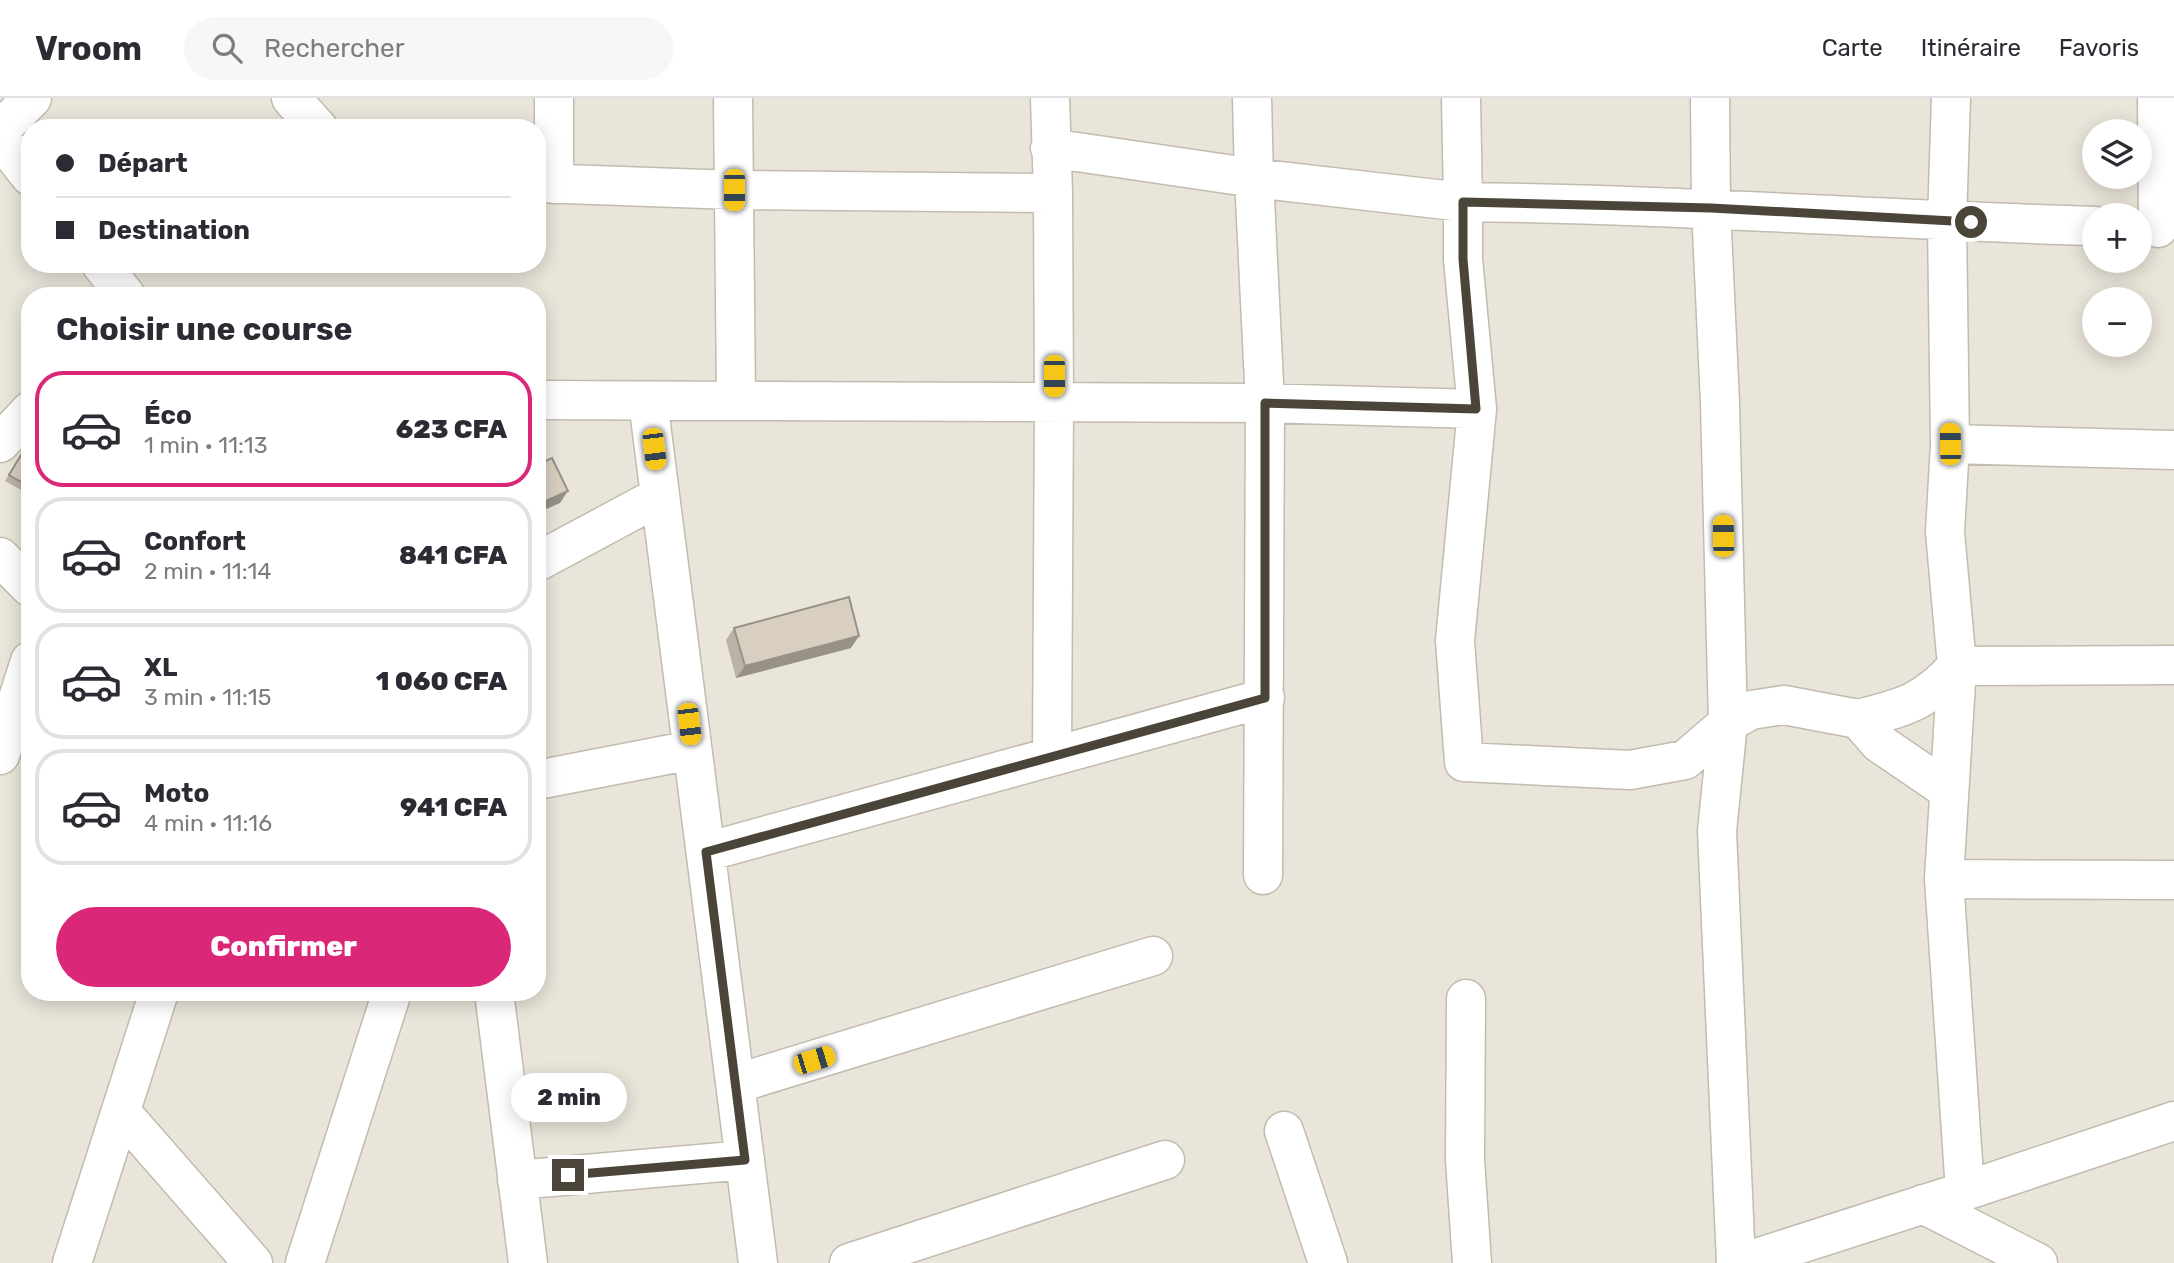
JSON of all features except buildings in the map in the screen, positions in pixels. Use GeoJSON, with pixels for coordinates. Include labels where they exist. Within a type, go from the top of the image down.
{"type":"FeatureCollection","features":[{"type":"Feature","properties":{"kind":"street"},"geometry":{"type":"LineString","coordinates":[[0,130],[32,98]]}},
{"type":"Feature","properties":{"kind":"street"},"geometry":{"type":"LineString","coordinates":[[291,98],[310,119]]}},
{"type":"Feature","properties":{"kind":"street"},"geometry":{"type":"LineString","coordinates":[[554,98],[546,183],[734,190],[1053,193]]}},
{"type":"Feature","properties":{"kind":"street"},"geometry":{"type":"LineString","coordinates":[[733,98],[736,401]]}},
{"type":"Feature","properties":{"kind":"street"},"geometry":{"type":"LineString","coordinates":[[1050,98],[1054,402],[1052,756]]}},
{"type":"Feature","properties":{"kind":"street"},"geometry":{"type":"LineString","coordinates":[[1252,98],[1265,403],[1262,875]]}},
{"type":"Feature","properties":{"kind":"street"},"geometry":{"type":"LineString","coordinates":[[1461,98],[1463,259],[1476,409],[1455,641],[1464,762],[1630,770],[1685,760],[1728,723],[1751,710],[1784,705],[1858,719],[1909,705],[1928,694],[1957,666],[2174,665]]}},
{"type":"Feature","properties":{"kind":"street"},"geometry":{"type":"LineString","coordinates":[[1710,98],[1711,208],[1720,403],[1728,723],[1717,831],[1739,1263],[2174,1121]]}},
{"type":"Feature","properties":{"kind":"street"},"geometry":{"type":"LineString","coordinates":[[1951,98],[1947,222],[1950,444],[1945,533],[1957,666],[1944,879],[1965,1191]]}},
{"type":"Feature","properties":{"kind":"street"},"geometry":{"type":"LineString","coordinates":[[2157,98],[2157,228]]}},
{"type":"Feature","properties":{"kind":"street"},"geometry":{"type":"LineString","coordinates":[[0,138],[21,165]]}},
{"type":"Feature","properties":{"kind":"street"},"geometry":{"type":"LineString","coordinates":[[1050,148],[1254,178],[1463,202],[1711,208],[1947,222],[2082,226]]}},
{"type":"Feature","properties":{"kind":"street"},"geometry":{"type":"LineString","coordinates":[[108,273],[119,287]]}},
{"type":"Feature","properties":{"kind":"street"},"geometry":{"type":"LineString","coordinates":[[546,401],[1265,403],[1476,409]]}},
{"type":"Feature","properties":{"kind":"street"},"geometry":{"type":"LineString","coordinates":[[648,401],[758,1263]]}},
{"type":"Feature","properties":{"kind":"street"},"geometry":{"type":"LineString","coordinates":[[0,443],[21,421]]}},
{"type":"Feature","properties":{"kind":"street"},"geometry":{"type":"LineString","coordinates":[[1950,444],[2174,450]]}},
{"type":"Feature","properties":{"kind":"street"},"geometry":{"type":"LineString","coordinates":[[546,557],[660,496]]}},
{"type":"Feature","properties":{"kind":"street"},"geometry":{"type":"LineString","coordinates":[[0,557],[21,578]]}},
{"type":"Feature","properties":{"kind":"street"},"geometry":{"type":"LineString","coordinates":[[0,755],[21,689]]}},
{"type":"Feature","properties":{"kind":"street"},"geometry":{"type":"LineString","coordinates":[[706,852],[1265,698]]}},
{"type":"Feature","properties":{"kind":"street"},"geometry":{"type":"LineString","coordinates":[[1858,719],[1879,743],[1948,790]]}},
{"type":"Feature","properties":{"kind":"street"},"geometry":{"type":"LineString","coordinates":[[546,778],[692,750]]}},
{"type":"Feature","properties":{"kind":"street"},"geometry":{"type":"LineString","coordinates":[[1944,879],[2174,880]]}},
{"type":"Feature","properties":{"kind":"street"},"geometry":{"type":"LineString","coordinates":[[735,1084],[1153,956]]}},
{"type":"Feature","properties":{"kind":"street"},"geometry":{"type":"LineString","coordinates":[[1466,999],[1465,1160],[1472,1263]]}},
{"type":"Feature","properties":{"kind":"street"},"geometry":{"type":"LineString","coordinates":[[72,1263],[156,1001]]}},
{"type":"Feature","properties":{"kind":"street"},"geometry":{"type":"LineString","coordinates":[[306,1263],[389,1001]]}},
{"type":"Feature","properties":{"kind":"street"},"geometry":{"type":"LineString","coordinates":[[495,1001],[528,1263]]}},
{"type":"Feature","properties":{"kind":"street"},"geometry":{"type":"LineString","coordinates":[[121,1112],[253,1263]]}},
{"type":"Feature","properties":{"kind":"street"},"geometry":{"type":"LineString","coordinates":[[1284,1131],[1328,1263]]}},
{"type":"Feature","properties":{"kind":"street"},"geometry":{"type":"LineString","coordinates":[[517,1180],[745,1160]]}},
{"type":"Feature","properties":{"kind":"street"},"geometry":{"type":"LineString","coordinates":[[849,1263],[1165,1160]]}},
{"type":"Feature","properties":{"kind":"street"},"geometry":{"type":"LineString","coordinates":[[1923,1205],[2038,1263]]}},
{"type":"Feature","properties":{"kind":"shaded area"},"geometry":{"type":"Polygon","coordinates":[[[0,98],[2174,98],[2174,1263],[0,1263],[0,98]]]}},
{"type":"Feature","properties":{"kind":"route"},"geometry":{"type":"LineString","coordinates":[[568,1175],[745,1160],[706,852],[1265,698],[1265,403],[1476,409],[1463,259],[1463,202],[1711,208],[1971,222]]}}]}
